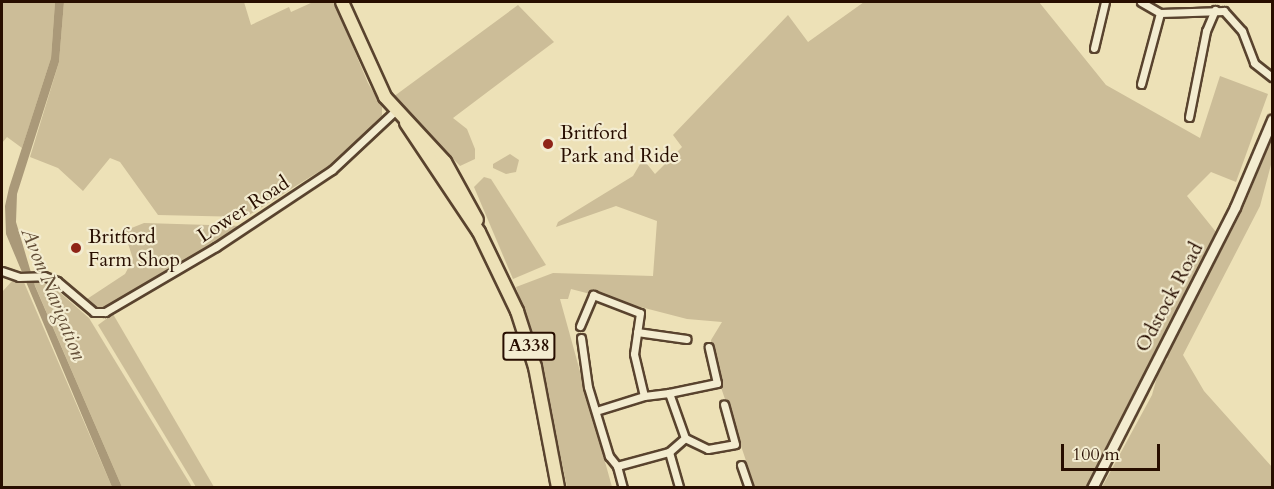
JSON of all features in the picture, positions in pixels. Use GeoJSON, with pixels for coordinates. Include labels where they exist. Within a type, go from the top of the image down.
{"type":"FeatureCollection","features":[{"type":"Feature","properties":{"kind":"highway","name":"A338"},"geometry":{"type":"LineString","coordinates":[[342,2],[370,70],[395,111],[406,123],[479,232],[531,352],[558,488]]}},
{"type":"Feature","properties":{"kind":"street"},"geometry":{"type":"LineString","coordinates":[[1094,48],[1105,2]]}},
{"type":"Feature","properties":{"kind":"street"},"geometry":{"type":"LineString","coordinates":[[1141,2],[1160,13],[1224,11],[1234,20],[1254,63],[1272,77]]}},
{"type":"Feature","properties":{"kind":"street"},"geometry":{"type":"LineString","coordinates":[[1190,117],[1206,31],[1215,10]]}},
{"type":"Feature","properties":{"kind":"street"},"geometry":{"type":"LineString","coordinates":[[1142,84],[1160,13]]}},
{"type":"Feature","properties":{"kind":"street","name":"Lower Road"},"geometry":{"type":"LineString","coordinates":[[2,271],[19,278],[34,275],[57,281],[94,312],[105,312],[216,247],[332,170],[395,111]]}},
{"type":"Feature","properties":{"kind":"street","name":"Odstock Road"},"geometry":{"type":"LineString","coordinates":[[1092,488],[1235,207],[1272,120]]}},
{"type":"Feature","properties":{"kind":"street"},"geometry":{"type":"LineString","coordinates":[[580,326],[593,295],[640,313],[634,354],[644,396]]}},
{"type":"Feature","properties":{"kind":"street"},"geometry":{"type":"LineString","coordinates":[[637,333],[687,339]]}},
{"type":"Feature","properties":{"kind":"street"},"geometry":{"type":"LineString","coordinates":[[581,338],[596,411],[609,456],[617,466],[623,488]]}},
{"type":"Feature","properties":{"kind":"street"},"geometry":{"type":"LineString","coordinates":[[709,347],[721,392]]}},
{"type":"Feature","properties":{"kind":"street"},"geometry":{"type":"LineString","coordinates":[[596,411],[644,396],[717,383]]}},
{"type":"Feature","properties":{"kind":"street"},"geometry":{"type":"LineString","coordinates":[[669,393],[685,438],[708,449],[734,445],[724,404]]}},
{"type":"Feature","properties":{"kind":"street"},"geometry":{"type":"LineString","coordinates":[[617,466],[669,452],[685,438]]}},
{"type":"Feature","properties":{"kind":"street"},"geometry":{"type":"LineString","coordinates":[[669,452],[679,488]]}},
{"type":"Feature","properties":{"kind":"street"},"geometry":{"type":"LineString","coordinates":[[741,465],[749,488]]}},
{"type":"Feature","properties":{"kind":"shaded area"},"geometry":{"type":"Polygon","coordinates":[[[2,2],[55,2],[51,58],[22,148],[7,137],[2,143],[2,2]]]}},
{"type":"Feature","properties":{"kind":"shaded area"},"geometry":{"type":"Polygon","coordinates":[[[55,2],[64,2],[59,62],[17,194],[16,222],[35,286],[122,487],[112,487],[6,234],[5,206],[9,188],[51,58],[55,2]]]}},
{"type":"Feature","properties":{"kind":"shaded area"},"geometry":{"type":"Polygon","coordinates":[[[64,2],[244,2],[251,25],[289,7],[291,12],[313,2],[334,2],[368,83],[382,107],[382,117],[328,166],[246,217],[158,215],[120,162],[110,158],[83,191],[58,168],[30,157],[59,62],[64,2]]]}},
{"type":"Feature","properties":{"kind":"shaded area"},"geometry":{"type":"Polygon","coordinates":[[[864,2],[1039,2],[1106,85],[1200,138],[1220,76],[1268,94],[1236,182],[1211,172],[1187,196],[1216,232],[1086,487],[755,487],[714,367],[711,340],[722,322],[687,319],[571,289],[568,299],[560,299],[612,487],[567,487],[542,367],[516,287],[553,273],[653,276],[657,221],[616,206],[556,227],[558,222],[633,176],[643,159],[655,174],[682,147],[673,135],[788,15],[808,42],[864,2]]]}},
{"type":"Feature","properties":{"kind":"shaded area"},"geometry":{"type":"Polygon","coordinates":[[[518,5],[554,42],[453,118],[467,129],[475,149],[475,159],[460,166],[393,97],[518,5]]]}},
{"type":"Feature","properties":{"kind":"shaded area"},"geometry":{"type":"Polygon","coordinates":[[[1272,138],[1272,161],[1260,206],[1183,355],[1204,391],[1272,467],[1272,487],[1102,487],[1152,395],[1160,366],[1168,359],[1166,357],[1242,211],[1272,138]]]}},
{"type":"Feature","properties":{"kind":"shaded area"},"geometry":{"type":"Polygon","coordinates":[[[510,154],[519,160],[516,172],[506,174],[493,168],[493,164],[510,154]]]}},
{"type":"Feature","properties":{"kind":"shaded area"},"geometry":{"type":"Polygon","coordinates":[[[484,177],[491,179],[546,265],[513,279],[474,187],[484,177]]]}},
{"type":"Feature","properties":{"kind":"shaded area"},"geometry":{"type":"Polygon","coordinates":[[[144,223],[243,226],[108,308],[101,309],[84,301],[125,274],[133,259],[124,231],[144,223]]]}},
{"type":"Feature","properties":{"kind":"shaded area"},"geometry":{"type":"Polygon","coordinates":[[[13,280],[23,280],[112,487],[2,487],[2,292],[13,280]]]}},
{"type":"Feature","properties":{"kind":"shaded area"},"geometry":{"type":"Polygon","coordinates":[[[33,281],[49,283],[89,318],[192,487],[122,487],[33,281]]]}},
{"type":"Feature","properties":{"kind":"shaded area"},"geometry":{"type":"Polygon","coordinates":[[[113,314],[214,487],[196,487],[98,325],[113,314]]]}},
{"type":"Feature","properties":{"kind":"place","name":"Britford Park and Ride"},"geometry":{"type":"Point","coordinates":[548,144]}},
{"type":"Feature","properties":{"kind":"place","name":"Britford Farm Shop"},"geometry":{"type":"Point","coordinates":[76,248]}},
{"type":"Feature","properties":{"kind":"water label","name":"Avon Navigation"},"geometry":{"type":"Point","coordinates":[53,294]}}]}
